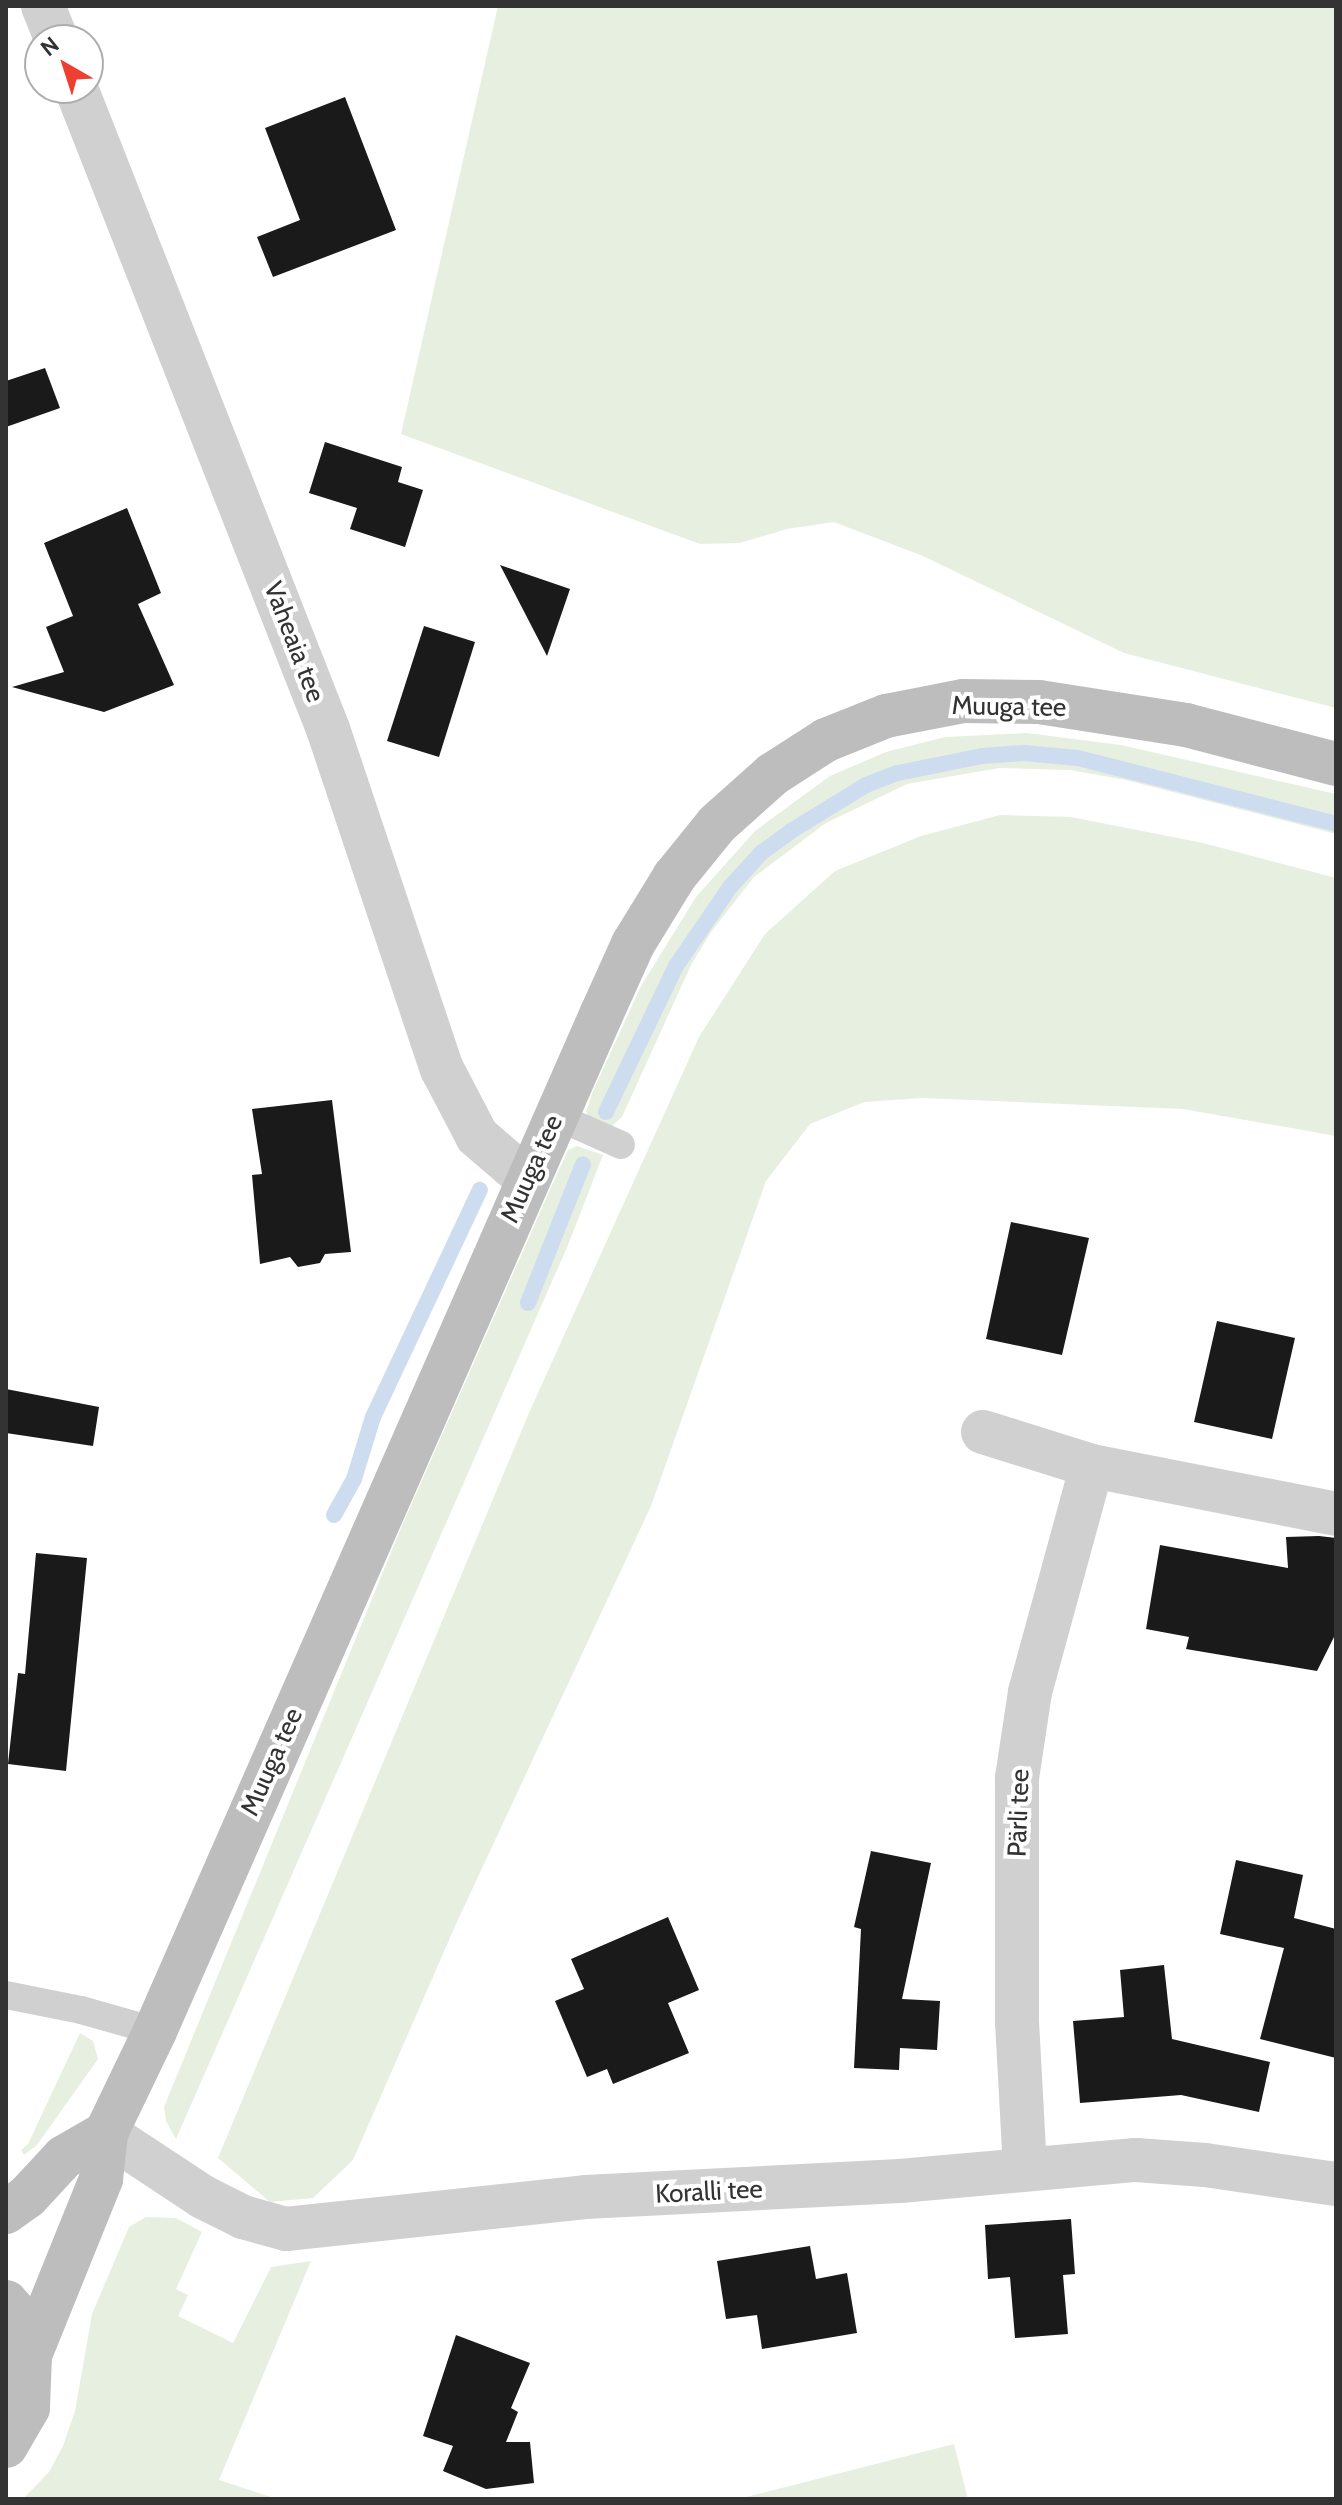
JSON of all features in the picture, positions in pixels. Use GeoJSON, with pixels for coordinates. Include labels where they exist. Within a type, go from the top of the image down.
{"type":"FeatureCollection","features":[{"type":"Feature","properties":{"kind":"street","name":"Vaheaia tee"},"geometry":{"type":"LineString","coordinates":[[82,104],[328,729],[442,1069],[477,1136],[528,1180]]}},
{"type":"Feature","properties":{"kind":"street","name":"Muuga tee"},"geometry":{"type":"LineString","coordinates":[[30,2355],[101,2179],[106,2133],[155,2031],[633,944],[674,877],[717,824],[773,774],[826,740],[886,716],[963,701],[1039,702],[1186,725],[1336,764]]}},
{"type":"Feature","properties":{"kind":"street"},"geometry":{"type":"LineString","coordinates":[[983,1432],[1092,1466],[1336,1514]]}},
{"type":"Feature","properties":{"kind":"street","name":"Pärli tee"},"geometry":{"type":"LineString","coordinates":[[1025,2169],[1017,2023],[1017,1778],[1030,1692],[1092,1466]]}},
{"type":"Feature","properties":{"kind":"street"},"geometry":{"type":"LineString","coordinates":[[6,2212],[27,2197],[64,2157],[106,2133]]}},
{"type":"Feature","properties":{"kind":"street","name":"Koralli tee"},"geometry":{"type":"LineString","coordinates":[[106,2133],[203,2197],[243,2217],[286,2229],[585,2197],[900,2181],[1136,2160],[1205,2165],[1336,2184]]}},
{"type":"Feature","properties":{"kind":"street"},"geometry":{"type":"LineString","coordinates":[[6,2302],[12,2309],[30,2355],[28,2408],[6,2446]]}},
{"type":"Feature","properties":{"kind":"lane"},"geometry":{"type":"LineString","coordinates":[[556,1116],[621,1145]]}},
{"type":"Feature","properties":{"kind":"lane"},"geometry":{"type":"LineString","coordinates":[[6,1995],[81,2010],[155,2031]]}},
{"type":"Feature","properties":{"kind":"shaded area"},"geometry":{"type":"Polygon","coordinates":[[[498,6],[1336,6],[1336,708],[1124,653],[923,556],[834,522],[787,529],[740,543],[700,544],[401,434],[498,6]]]}},
{"type":"Feature","properties":{"kind":"shaded area"},"geometry":{"type":"Polygon","coordinates":[[[1027,733],[1121,745],[1336,794],[1336,834],[1126,780],[1070,770],[999,768],[907,784],[826,823],[754,877],[711,932],[691,965],[622,1117],[610,1128],[591,1119],[586,1112],[593,1091],[641,986],[696,897],[755,831],[830,776],[886,752],[945,737],[1027,733]]]}},
{"type":"Feature","properties":{"kind":"shaded area"},"geometry":{"type":"Polygon","coordinates":[[[1000,815],[1071,817],[1203,843],[1336,878],[1336,1136],[1183,1109],[922,1098],[864,1102],[810,1124],[766,1181],[651,1506],[456,1924],[353,2160],[313,2198],[270,2202],[218,2158],[528,1415],[699,1037],[765,934],[835,871],[921,836],[1000,815]]]}},
{"type":"Feature","properties":{"kind":"shaded area"},"geometry":{"type":"Polygon","coordinates":[[[577,1146],[603,1155],[568,1245],[176,2139],[166,2121],[164,2107],[401,1528],[568,1150],[577,1146]]]}},
{"type":"Feature","properties":{"kind":"shaded area"},"geometry":{"type":"Polygon","coordinates":[[[80,2033],[93,2041],[98,2059],[37,2145],[24,2155],[21,2150],[28,2144],[80,2033]]]}},
{"type":"Feature","properties":{"kind":"shaded area"},"geometry":{"type":"Polygon","coordinates":[[[146,2217],[176,2218],[202,2232],[176,2289],[188,2295],[178,2316],[233,2343],[271,2267],[311,2261],[219,2480],[277,2499],[23,2499],[49,2472],[63,2446],[75,2411],[92,2314],[129,2227],[146,2217]]]}},
{"type":"Feature","properties":{"kind":"shaded area"},"geometry":{"type":"Polygon","coordinates":[[[954,2444],[968,2499],[738,2499],[954,2444]]]}},
{"type":"Feature","properties":{"kind":"building"},"geometry":{"type":"Polygon","coordinates":[[[345,97],[396,230],[273,277],[257,237],[300,220],[265,128],[345,97]]]}},
{"type":"Feature","properties":{"kind":"building"},"geometry":{"type":"Polygon","coordinates":[[[45,368],[60,408],[6,427],[6,381],[45,368]]]}},
{"type":"Feature","properties":{"kind":"building"},"geometry":{"type":"Polygon","coordinates":[[[325,442],[402,467],[398,482],[423,490],[405,547],[350,529],[357,508],[309,493],[325,442]]]}},
{"type":"Feature","properties":{"kind":"building"},"geometry":{"type":"Polygon","coordinates":[[[127,508],[161,593],[138,604],[174,685],[104,712],[12,687],[64,672],[46,627],[73,616],[44,543],[127,508]]]}},
{"type":"Feature","properties":{"kind":"building"},"geometry":{"type":"Polygon","coordinates":[[[500,565],[570,589],[547,656],[500,565]]]}},
{"type":"Feature","properties":{"kind":"building"},"geometry":{"type":"Polygon","coordinates":[[[424,626],[475,642],[439,757],[387,741],[424,626]]]}},
{"type":"Feature","properties":{"kind":"building"},"geometry":{"type":"Polygon","coordinates":[[[332,1100],[351,1252],[325,1254],[320,1263],[298,1267],[290,1257],[260,1264],[252,1175],[262,1174],[252,1109],[332,1100]]]}},
{"type":"Feature","properties":{"kind":"building"},"geometry":{"type":"Polygon","coordinates":[[[1011,1222],[1089,1238],[1062,1355],[986,1339],[1011,1222]]]}},
{"type":"Feature","properties":{"kind":"building"},"geometry":{"type":"Polygon","coordinates":[[[1217,1321],[1295,1338],[1272,1439],[1194,1422],[1217,1321]]]}},
{"type":"Feature","properties":{"kind":"building"},"geometry":{"type":"Polygon","coordinates":[[[6,1389],[99,1407],[93,1446],[6,1433],[6,1389]]]}},
{"type":"Feature","properties":{"kind":"building"},"geometry":{"type":"Polygon","coordinates":[[[1286,1537],[1336,1538],[1336,1633],[1317,1671],[1186,1649],[1189,1637],[1146,1629],[1160,1545],[1288,1568],[1286,1537]]]}},
{"type":"Feature","properties":{"kind":"building"},"geometry":{"type":"Polygon","coordinates":[[[36,1553],[87,1558],[66,1771],[8,1764],[18,1673],[25,1674],[36,1553]]]}},
{"type":"Feature","properties":{"kind":"building"},"geometry":{"type":"Polygon","coordinates":[[[871,1851],[931,1863],[902,1999],[940,2001],[937,2050],[900,2048],[899,2070],[854,2068],[861,1929],[854,1927],[871,1851]]]}},
{"type":"Feature","properties":{"kind":"building"},"geometry":{"type":"Polygon","coordinates":[[[1236,1860],[1303,1875],[1294,1918],[1336,1929],[1336,2058],[1260,2039],[1284,1948],[1220,1934],[1236,1860]]]}},
{"type":"Feature","properties":{"kind":"building"},"geometry":{"type":"Polygon","coordinates":[[[668,1917],[699,1990],[668,2003],[689,2053],[613,2084],[607,2069],[587,2077],[555,2001],[584,1989],[571,1959],[668,1917]]]}},
{"type":"Feature","properties":{"kind":"building"},"geometry":{"type":"Polygon","coordinates":[[[1164,1965],[1172,2039],[1270,2062],[1259,2112],[1181,2095],[1080,2103],[1073,2021],[1124,2017],[1120,1970],[1164,1965]]]}},
{"type":"Feature","properties":{"kind":"building"},"geometry":{"type":"Polygon","coordinates":[[[1071,2219],[1075,2274],[1063,2275],[1068,2334],[1015,2338],[1010,2277],[988,2279],[985,2225],[1071,2219]]]}},
{"type":"Feature","properties":{"kind":"building"},"geometry":{"type":"Polygon","coordinates":[[[810,2246],[816,2279],[847,2273],[857,2333],[762,2349],[757,2315],[726,2319],[717,2261],[810,2246]]]}},
{"type":"Feature","properties":{"kind":"building"},"geometry":{"type":"Polygon","coordinates":[[[456,2335],[530,2363],[511,2408],[518,2412],[506,2442],[530,2442],[534,2483],[486,2489],[443,2471],[453,2446],[423,2436],[456,2335]]]}},
{"type":"Feature","properties":{"kind":"waterway"},"geometry":{"type":"LineString","coordinates":[[606,1112],[676,966],[730,887],[761,853],[866,785],[898,773],[982,756],[1023,753],[1078,758],[1336,824]]}},
{"type":"Feature","properties":{"kind":"waterway"},"geometry":{"type":"LineString","coordinates":[[528,1303],[583,1164]]}},
{"type":"Feature","properties":{"kind":"waterway"},"geometry":{"type":"LineString","coordinates":[[334,1515],[354,1479],[373,1417],[480,1190]]}}]}
